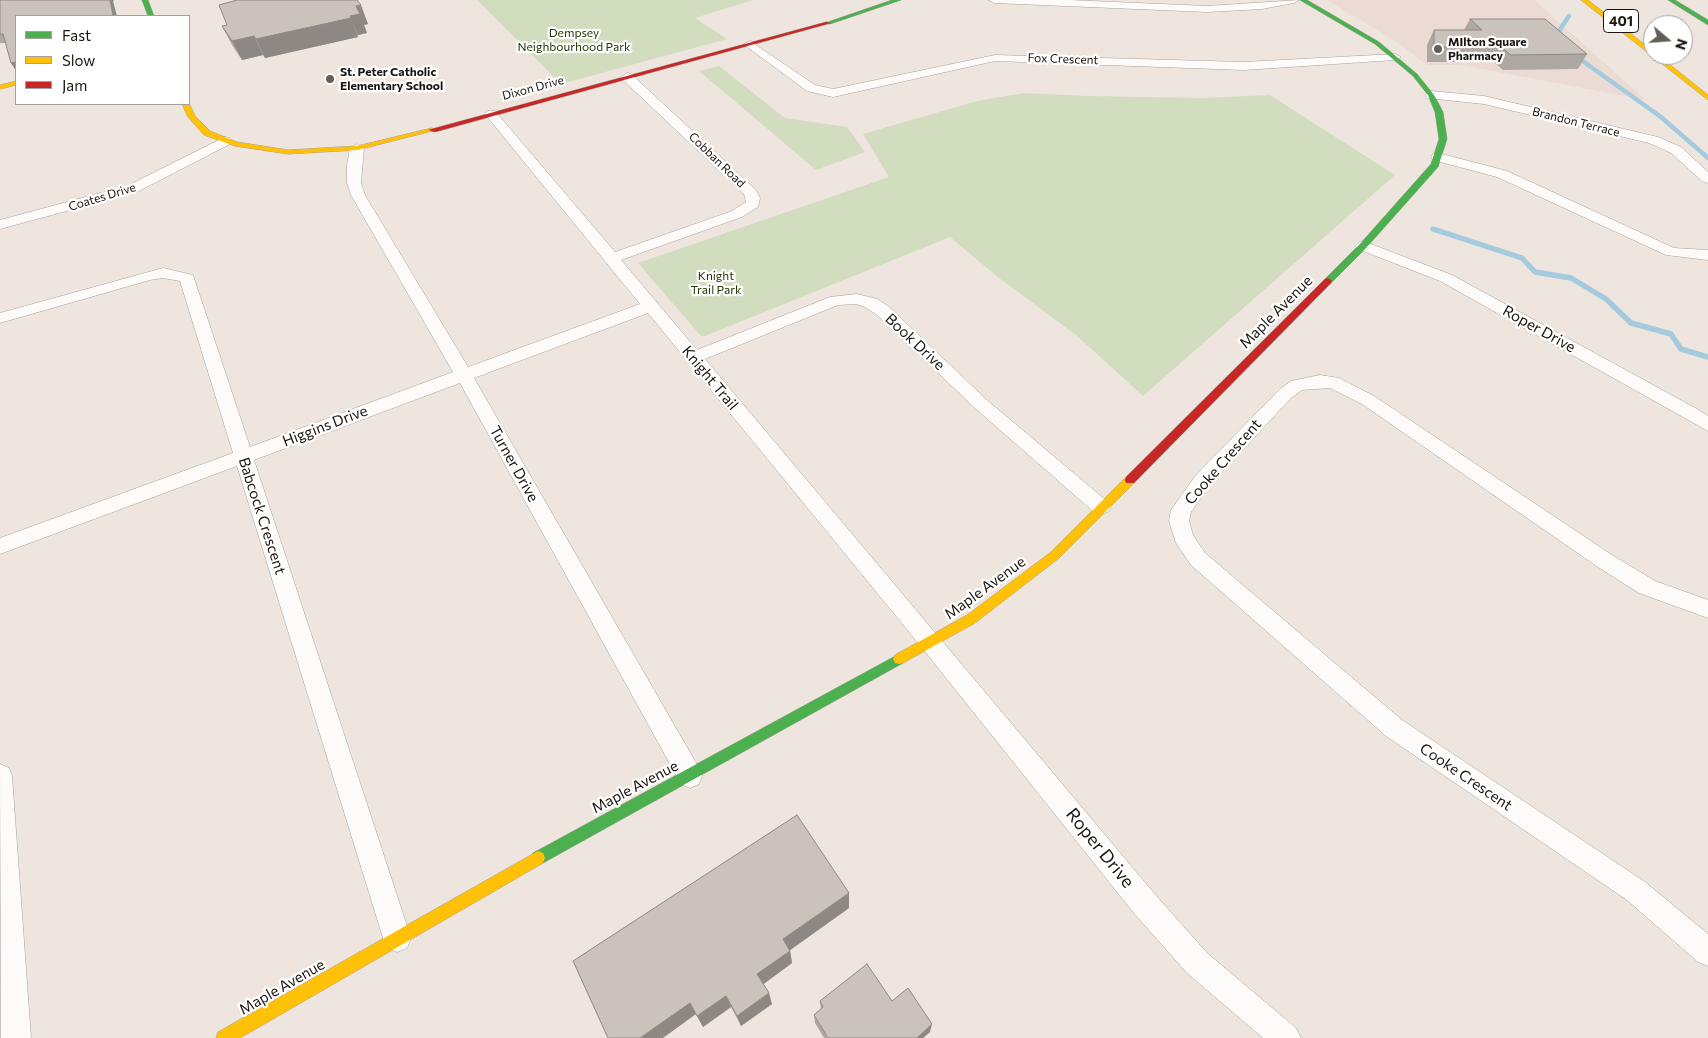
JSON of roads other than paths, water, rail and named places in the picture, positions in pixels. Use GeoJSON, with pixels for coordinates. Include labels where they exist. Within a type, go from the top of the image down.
{"type":"FeatureCollection","features":[{"type":"Feature","properties":{"kind":"main road"},"geometry":{"type":"LineString","coordinates":[[145,0],[151,15]]}},
{"type":"Feature","properties":{"kind":"main road","name":"Dixon Drive"},"geometry":{"type":"LineString","coordinates":[[187,105],[196,123],[207,132],[225,141],[263,150],[288,152],[357,148],[491,114],[853,16],[898,0]]}},
{"type":"Feature","properties":{"kind":"main road","name":"Maple Avenue"},"geometry":{"type":"LineString","coordinates":[[224,1038],[590,828],[690,776],[971,619],[1055,555],[1363,246],[1435,165],[1443,132],[1439,112],[1431,95],[1415,75],[1395,57],[1303,0]]}},
{"type":"Feature","properties":{"kind":"main road"},"geometry":{"type":"LineString","coordinates":[[1584,0],[1708,98]]}},
{"type":"Feature","properties":{"kind":"main road","name":"401"},"geometry":{"type":"LineString","coordinates":[[1589,0],[1643,35]]}},
{"type":"Feature","properties":{"kind":"main road"},"geometry":{"type":"LineString","coordinates":[[1671,0],[1708,23]]}},
{"type":"Feature","properties":{"kind":"main road"},"geometry":{"type":"LineString","coordinates":[[0,87],[15,83]]}},
{"type":"Feature","properties":{"kind":"street"},"geometry":{"type":"LineString","coordinates":[[994,0],[1207,9],[1262,6],[1294,0]]}},
{"type":"Feature","properties":{"kind":"street","name":"Fox Crescent"},"geometry":{"type":"LineString","coordinates":[[750,44],[811,88],[833,93],[995,58],[1244,66],[1395,57]]}},
{"type":"Feature","properties":{"kind":"street","name":"Cobban Road"},"geometry":{"type":"LineString","coordinates":[[610,259],[737,214],[753,204],[753,198],[736,179],[627,77]]}},
{"type":"Feature","properties":{"kind":"street","name":"Brandon Terrace"},"geometry":{"type":"LineString","coordinates":[[1431,95],[1484,100],[1653,140],[1676,150],[1708,179]]}},
{"type":"Feature","properties":{"kind":"street","name":"Knight Trail"},"geometry":{"type":"LineString","coordinates":[[491,114],[692,358],[931,642]]}},
{"type":"Feature","properties":{"kind":"street","name":"Coates Drive"},"geometry":{"type":"LineString","coordinates":[[0,225],[132,189],[225,141]]}},
{"type":"Feature","properties":{"kind":"street","name":"Turner Drive"},"geometry":{"type":"LineString","coordinates":[[357,148],[354,165],[354,183],[358,195],[463,374],[690,776]]}},
{"type":"Feature","properties":{"kind":"street"},"geometry":{"type":"LineString","coordinates":[[1438,157],[1502,174],[1672,252],[1708,255]]}},
{"type":"Feature","properties":{"kind":"street","name":"Roper Drive"},"geometry":{"type":"LineString","coordinates":[[1363,246],[1446,278],[1708,425]]}},
{"type":"Feature","properties":{"kind":"street","name":"Babcock Crescent"},"geometry":{"type":"LineString","coordinates":[[0,318],[148,276],[163,273],[176,274],[187,278],[398,938]]}},
{"type":"Feature","properties":{"kind":"street","name":"Book Drive"},"geometry":{"type":"LineString","coordinates":[[692,358],[836,300],[857,300],[871,303],[882,310],[982,404],[1101,507]]}},
{"type":"Feature","properties":{"kind":"street","name":"Higgins Drive"},"geometry":{"type":"LineString","coordinates":[[0,546],[651,306]]}},
{"type":"Feature","properties":{"kind":"street","name":"Cooke Crescent"},"geometry":{"type":"LineString","coordinates":[[1708,609],[1647,587],[1368,400],[1333,382],[1320,380],[1297,385],[1285,394],[1203,480],[1181,510],[1178,521],[1183,538],[1198,559],[1394,728],[1636,891],[1708,952]]}},
{"type":"Feature","properties":{"kind":"street","name":"Roper Drive"},"geometry":{"type":"LineString","coordinates":[[931,642],[1143,902],[1197,963],[1286,1038]]}},
{"type":"Feature","properties":{"kind":"street"},"geometry":{"type":"LineString","coordinates":[[0,776],[5,923],[16,1038]]}},
{"type":"Feature","properties":{"kind":"waterway"},"geometry":{"type":"LineString","coordinates":[[1555,37],[1569,16]]}},
{"type":"Feature","properties":{"kind":"waterway"},"geometry":{"type":"LineString","coordinates":[[1577,57],[1661,117],[1708,158]]}},
{"type":"Feature","properties":{"kind":"waterway"},"geometry":{"type":"LineString","coordinates":[[1433,229],[1522,258],[1535,272],[1571,278],[1606,299],[1631,323],[1671,334],[1681,349],[1708,357]]}},
{"type":"Feature","properties":{"kind":"place","name":"MIlton Square Pharmacy"},"geometry":{"type":"Point","coordinates":[1438,49]}},
{"type":"Feature","properties":{"kind":"place","name":"St. Peter Catholic Elementary School"},"geometry":{"type":"Point","coordinates":[330,79]}},
{"type":"Feature","properties":{"kind":"park label","name":"Dempsey Neighbourhood Park"},"geometry":{"type":"Point","coordinates":[574,40]}},
{"type":"Feature","properties":{"kind":"park label","name":"Knight Trail Park"},"geometry":{"type":"Point","coordinates":[716,283]}}]}
